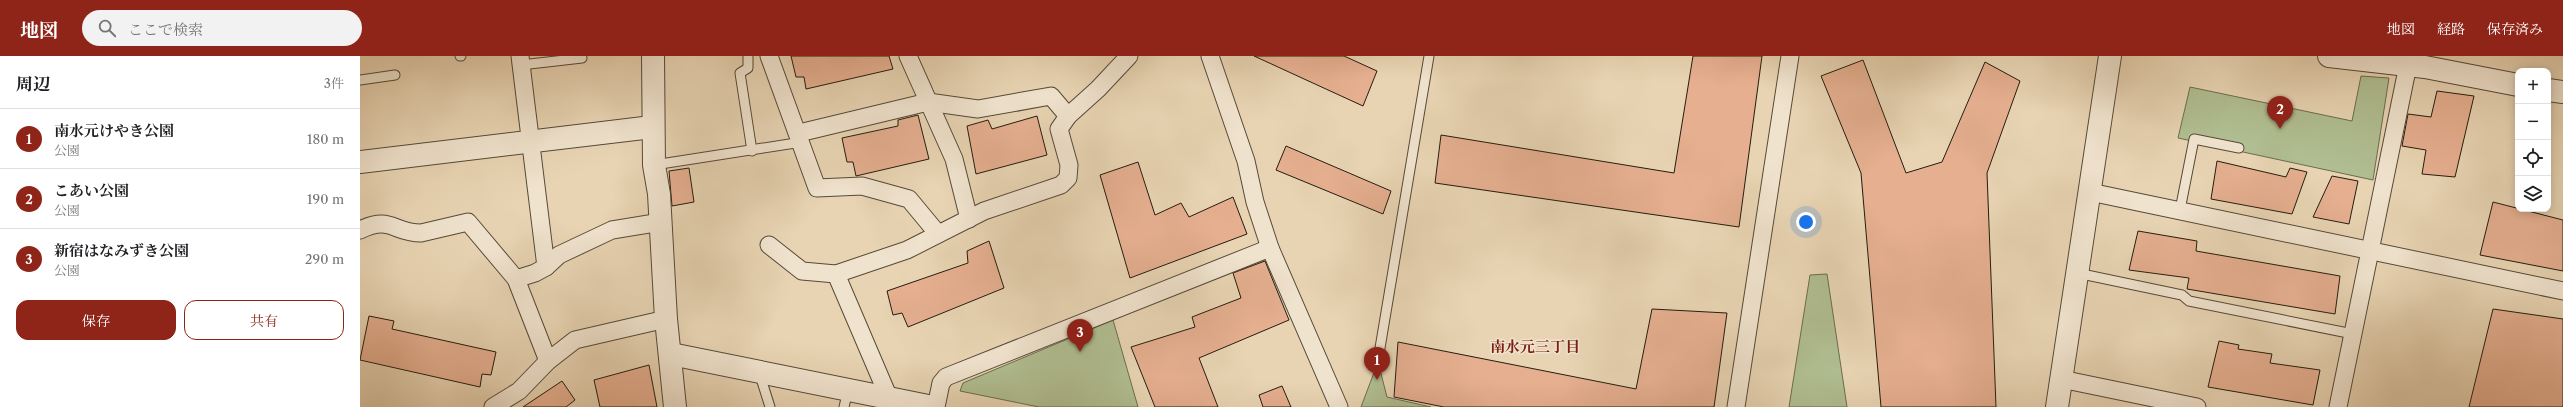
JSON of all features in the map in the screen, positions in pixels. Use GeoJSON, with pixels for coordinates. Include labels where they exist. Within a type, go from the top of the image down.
{"type":"FeatureCollection","features":[{"type":"Feature","properties":{"kind":"street"},"geometry":{"type":"LineString","coordinates":[[653,56],[652,127],[654,165],[661,222],[666,319],[671,354],[675,407]]}},
{"type":"Feature","properties":{"kind":"street"},"geometry":{"type":"LineString","coordinates":[[769,56],[817,188],[862,186],[909,199],[938,234]]}},
{"type":"Feature","properties":{"kind":"street"},"geometry":{"type":"LineString","coordinates":[[908,56],[954,159],[969,219]]}},
{"type":"Feature","properties":{"kind":"street"},"geometry":{"type":"LineString","coordinates":[[769,245],[802,271],[836,274],[907,250],[984,212],[1061,185],[1068,178],[1069,165],[1059,129],[1068,116],[1098,89],[1129,56]]}},
{"type":"Feature","properties":{"kind":"street"},"geometry":{"type":"LineString","coordinates":[[1210,56],[1246,161],[1255,202],[1270,248],[1339,407]]}},
{"type":"Feature","properties":{"kind":"street"},"geometry":{"type":"LineString","coordinates":[[1736,407],[1784,107],[1790,56]]}},
{"type":"Feature","properties":{"kind":"street"},"geometry":{"type":"LineString","coordinates":[[2057,407],[2110,56]]}},
{"type":"Feature","properties":{"kind":"street"},"geometry":{"type":"LineString","coordinates":[[2329,56],[2419,63],[2515,84]]}},
{"type":"Feature","properties":{"kind":"street"},"geometry":{"type":"LineString","coordinates":[[521,61],[546,267]]}},
{"type":"Feature","properties":{"kind":"street"},"geometry":{"type":"LineString","coordinates":[[2338,407],[2370,250],[2419,63]]}},
{"type":"Feature","properties":{"kind":"street"},"geometry":{"type":"LineString","coordinates":[[2551,90],[2563,92]]}},
{"type":"Feature","properties":{"kind":"street"},"geometry":{"type":"LineString","coordinates":[[800,138],[928,102],[978,109],[1051,96],[1068,116]]}},
{"type":"Feature","properties":{"kind":"street"},"geometry":{"type":"LineString","coordinates":[[360,162],[652,127]]}},
{"type":"Feature","properties":{"kind":"street"},"geometry":{"type":"LineString","coordinates":[[2090,192],[2563,291]]}},
{"type":"Feature","properties":{"kind":"street"},"geometry":{"type":"LineString","coordinates":[[360,230],[374,224],[385,223],[413,234],[421,234],[468,222],[516,279],[548,361]]}},
{"type":"Feature","properties":{"kind":"street"},"geometry":{"type":"LineString","coordinates":[[516,279],[546,267],[559,255],[612,230],[661,222]]}},
{"type":"Feature","properties":{"kind":"street"},"geometry":{"type":"LineString","coordinates":[[936,407],[941,384],[946,377],[1270,248]]}},
{"type":"Feature","properties":{"kind":"street"},"geometry":{"type":"LineString","coordinates":[[836,274],[889,403]]}},
{"type":"Feature","properties":{"kind":"street"},"geometry":{"type":"LineString","coordinates":[[493,407],[518,390],[548,361],[575,340],[666,319]]}},
{"type":"Feature","properties":{"kind":"street"},"geometry":{"type":"LineString","coordinates":[[671,354],[759,371],[846,398],[932,407]]}},
{"type":"Feature","properties":{"kind":"street"},"geometry":{"type":"LineString","coordinates":[[2061,379],[2196,407]]}},
{"type":"Feature","properties":{"kind":"lane"},"geometry":{"type":"LineString","coordinates":[[748,56],[748,68],[740,72],[752,151]]}},
{"type":"Feature","properties":{"kind":"lane"},"geometry":{"type":"LineString","coordinates":[[1379,354],[1429,56]]}},
{"type":"Feature","properties":{"kind":"lane"},"geometry":{"type":"LineString","coordinates":[[521,61],[582,58]]}},
{"type":"Feature","properties":{"kind":"lane"},"geometry":{"type":"LineString","coordinates":[[360,80],[395,75]]}},
{"type":"Feature","properties":{"kind":"lane"},"geometry":{"type":"LineString","coordinates":[[654,165],[752,151],[800,138]]}},
{"type":"Feature","properties":{"kind":"lane"},"geometry":{"type":"LineString","coordinates":[[2180,210],[2194,139],[2240,148]]}},
{"type":"Feature","properties":{"kind":"lane"},"geometry":{"type":"LineString","coordinates":[[2078,273],[2182,295],[2189,301],[2353,334]]}},
{"type":"Feature","properties":{"kind":"lane"},"geometry":{"type":"LineString","coordinates":[[759,371],[770,407]]}},
{"type":"Feature","properties":{"kind":"green space"},"geometry":{"type":"Polygon","coordinates":[[[2361,76],[2389,78],[2373,180],[2178,138],[2190,87],[2352,121],[2361,76]]]}},
{"type":"Feature","properties":{"kind":"green space"},"geometry":{"type":"Polygon","coordinates":[[[1827,274],[1847,407],[1789,407],[1810,275],[1827,274]]]}},
{"type":"Feature","properties":{"kind":"green space"},"geometry":{"type":"Polygon","coordinates":[[[1113,320],[1138,407],[1039,407],[960,391],[963,383],[1113,320]]]}},
{"type":"Feature","properties":{"kind":"green space"},"geometry":{"type":"Polygon","coordinates":[[[1378,362],[1387,397],[1431,407],[1361,407],[1378,362]]]}},
{"type":"Feature","properties":{"kind":"building"},"geometry":{"type":"Polygon","coordinates":[[[791,56],[889,56],[893,69],[806,89],[804,77],[796,77],[791,56]]]}},
{"type":"Feature","properties":{"kind":"building"},"geometry":{"type":"Polygon","coordinates":[[[1254,56],[1344,56],[1377,71],[1363,106],[1254,56]]]}},
{"type":"Feature","properties":{"kind":"building"},"geometry":{"type":"Polygon","coordinates":[[[1693,56],[1762,56],[1739,227],[1435,183],[1441,135],[1674,173],[1693,56]]]}},
{"type":"Feature","properties":{"kind":"building"},"geometry":{"type":"Polygon","coordinates":[[[1863,60],[1906,173],[1942,162],[1985,62],[2020,81],[1987,173],[1996,407],[1881,407],[1861,173],[1821,76],[1863,60]]]}},
{"type":"Feature","properties":{"kind":"building"},"geometry":{"type":"Polygon","coordinates":[[[2437,91],[2474,96],[2455,177],[2422,174],[2426,150],[2402,146],[2408,114],[2431,117],[2437,91]]]}},
{"type":"Feature","properties":{"kind":"building"},"geometry":{"type":"Polygon","coordinates":[[[918,115],[929,159],[856,176],[853,162],[847,162],[842,138],[898,126],[898,120],[918,115]]]}},
{"type":"Feature","properties":{"kind":"building"},"geometry":{"type":"Polygon","coordinates":[[[1037,116],[1047,155],[976,174],[967,126],[988,120],[992,129],[1037,116]]]}},
{"type":"Feature","properties":{"kind":"building"},"geometry":{"type":"Polygon","coordinates":[[[1286,146],[1391,191],[1383,214],[1276,170],[1286,146]]]}},
{"type":"Feature","properties":{"kind":"building"},"geometry":{"type":"Polygon","coordinates":[[[2217,161],[2286,177],[2290,168],[2307,172],[2292,214],[2211,199],[2217,161]]]}},
{"type":"Feature","properties":{"kind":"building"},"geometry":{"type":"Polygon","coordinates":[[[1138,162],[1155,215],[1181,203],[1189,217],[1233,197],[1247,234],[1130,278],[1100,175],[1138,162]]]}},
{"type":"Feature","properties":{"kind":"building"},"geometry":{"type":"Polygon","coordinates":[[[689,168],[694,202],[672,206],[669,171],[689,168]]]}},
{"type":"Feature","properties":{"kind":"building"},"geometry":{"type":"Polygon","coordinates":[[[2332,176],[2358,181],[2349,224],[2313,217],[2332,176]]]}},
{"type":"Feature","properties":{"kind":"building"},"geometry":{"type":"Polygon","coordinates":[[[2493,202],[2515,208],[2515,212],[2532,212],[2563,220],[2563,271],[2480,255],[2493,202]]]}},
{"type":"Feature","properties":{"kind":"building"},"geometry":{"type":"Polygon","coordinates":[[[2138,231],[2197,241],[2196,251],[2340,276],[2335,314],[2187,289],[2189,278],[2129,270],[2138,231]]]}},
{"type":"Feature","properties":{"kind":"building"},"geometry":{"type":"Polygon","coordinates":[[[989,241],[1004,288],[908,327],[902,313],[893,315],[887,291],[968,263],[967,251],[989,241]]]}},
{"type":"Feature","properties":{"kind":"building"},"geometry":{"type":"Polygon","coordinates":[[[1265,261],[1289,320],[1199,358],[1218,407],[1155,407],[1131,347],[1195,327],[1192,317],[1241,298],[1233,273],[1265,261]]]}},
{"type":"Feature","properties":{"kind":"building"},"geometry":{"type":"Polygon","coordinates":[[[1652,309],[1727,313],[1714,407],[1444,407],[1394,397],[1398,342],[1636,389],[1652,309]]]}},
{"type":"Feature","properties":{"kind":"building"},"geometry":{"type":"Polygon","coordinates":[[[2493,309],[2563,319],[2563,407],[2469,407],[2493,309]]]}},
{"type":"Feature","properties":{"kind":"building"},"geometry":{"type":"Polygon","coordinates":[[[369,316],[394,321],[392,329],[496,352],[491,375],[482,374],[480,387],[360,360],[369,316]]]}},
{"type":"Feature","properties":{"kind":"building"},"geometry":{"type":"Polygon","coordinates":[[[2219,341],[2239,345],[2238,349],[2272,354],[2270,363],[2320,370],[2313,405],[2208,387],[2219,341]]]}},
{"type":"Feature","properties":{"kind":"building"},"geometry":{"type":"Polygon","coordinates":[[[649,365],[657,407],[600,407],[594,380],[649,365]]]}},
{"type":"Feature","properties":{"kind":"building"},"geometry":{"type":"Polygon","coordinates":[[[562,381],[575,400],[566,407],[523,407],[562,381]]]}},
{"type":"Feature","properties":{"kind":"building"},"geometry":{"type":"Polygon","coordinates":[[[1282,386],[1291,407],[1263,407],[1259,395],[1282,386]]]}},
{"type":"Feature","properties":{"kind":"place","name":"こあい公園"},"geometry":{"type":"Point","coordinates":[2280,129]}},
{"type":"Feature","properties":{"kind":"place","name":"新宿はなみずき公園"},"geometry":{"type":"Point","coordinates":[1080,352]}},
{"type":"Feature","properties":{"kind":"place","name":"南水元けやき公園"},"geometry":{"type":"Point","coordinates":[1377,380]}},
{"type":"Feature","properties":{"kind":"district","name":"南水元三丁目"},"geometry":{"type":"Point","coordinates":[1535,347]}}]}
